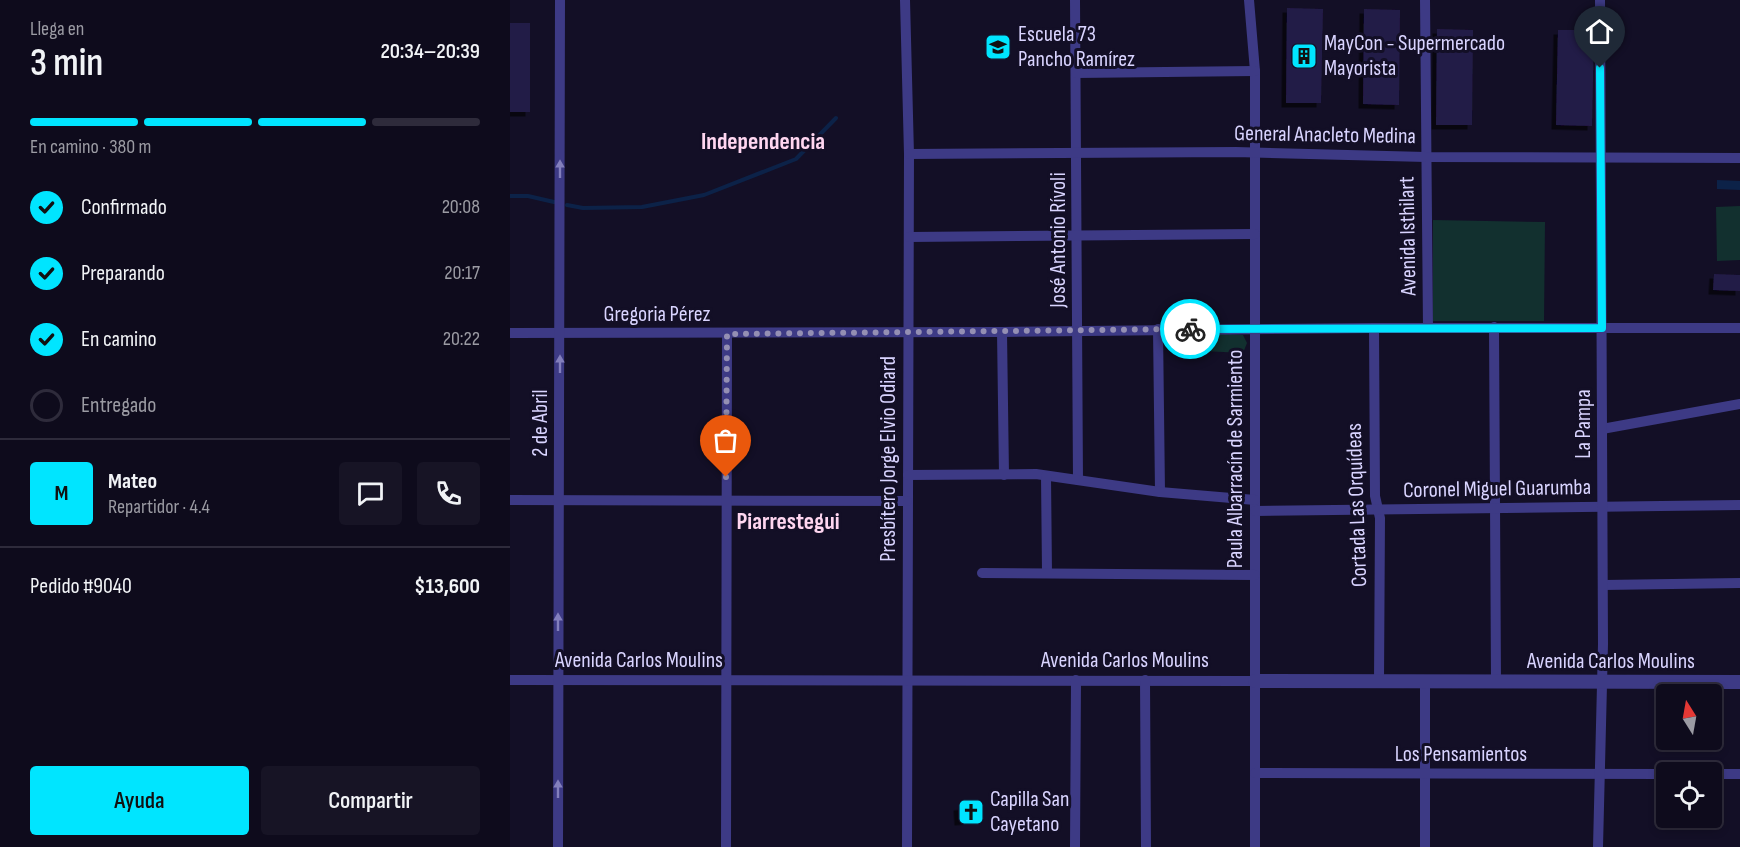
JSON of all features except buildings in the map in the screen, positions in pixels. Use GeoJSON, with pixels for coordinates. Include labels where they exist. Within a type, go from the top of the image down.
{"type":"FeatureCollection","features":[{"type":"Feature","properties":{"kind":"street","name":"2 de Abril"},"geometry":{"type":"LineString","coordinates":[[558,847],[560,0]]}},
{"type":"Feature","properties":{"kind":"street","name":"Presbítero Jorge Elvio Odiard"},"geometry":{"type":"LineString","coordinates":[[905,0],[909,154],[907,847]]}},
{"type":"Feature","properties":{"kind":"street","name":"José Antonio Rívoli"},"geometry":{"type":"LineString","coordinates":[[1075,0],[1078,480]]}},
{"type":"Feature","properties":{"kind":"street","name":"Paula Albarracín de Sarmiento"},"geometry":{"type":"LineString","coordinates":[[1249,0],[1255,70],[1255,847]]}},
{"type":"Feature","properties":{"kind":"street","name":"Avenida Isthilart"},"geometry":{"type":"LineString","coordinates":[[1425,0],[1428,327]]}},
{"type":"Feature","properties":{"kind":"street","name":"La Pampa"},"geometry":{"type":"LineString","coordinates":[[1598,847],[1603,585],[1600,0]]}},
{"type":"Feature","properties":{"kind":"street"},"geometry":{"type":"LineString","coordinates":[[1076,73],[1255,70]]}},
{"type":"Feature","properties":{"kind":"street","name":"General Anacleto Medina"},"geometry":{"type":"LineString","coordinates":[[909,154],[1255,152],[1426,157],[1740,158]]}},
{"type":"Feature","properties":{"kind":"street"},"geometry":{"type":"LineString","coordinates":[[909,237],[1255,234]]}},
{"type":"Feature","properties":{"kind":"street","name":"Gregoria Pérez"},"geometry":{"type":"LineString","coordinates":[[510,333],[727,334],[1428,327],[1740,328]]}},
{"type":"Feature","properties":{"kind":"street"},"geometry":{"type":"LineString","coordinates":[[1494,327],[1496,681]]}},
{"type":"Feature","properties":{"kind":"street","name":"Cortada Las Orquídeas"},"geometry":{"type":"LineString","coordinates":[[1374,328],[1374,496],[1380,518],[1379,680]]}},
{"type":"Feature","properties":{"kind":"street"},"geometry":{"type":"LineString","coordinates":[[1158,329],[1160,492]]}},
{"type":"Feature","properties":{"kind":"street"},"geometry":{"type":"LineString","coordinates":[[1002,332],[1004,474]]}},
{"type":"Feature","properties":{"kind":"street"},"geometry":{"type":"LineString","coordinates":[[726,847],[727,334]]}},
{"type":"Feature","properties":{"kind":"street"},"geometry":{"type":"LineString","coordinates":[[1602,429],[1740,404]]}},
{"type":"Feature","properties":{"kind":"street","name":"Coronel Miguel Guarumba"},"geometry":{"type":"LineString","coordinates":[[908,475],[1046,476],[1255,506],[1378,511],[1740,505]]}},
{"type":"Feature","properties":{"kind":"street"},"geometry":{"type":"LineString","coordinates":[[1046,476],[1047,573]]}},
{"type":"Feature","properties":{"kind":"street"},"geometry":{"type":"LineString","coordinates":[[510,500],[907,501]]}},
{"type":"Feature","properties":{"kind":"street"},"geometry":{"type":"LineString","coordinates":[[982,573],[1255,575]]}},
{"type":"Feature","properties":{"kind":"street"},"geometry":{"type":"LineString","coordinates":[[1603,585],[1740,583]]}},
{"type":"Feature","properties":{"kind":"street","name":"Avenida Carlos Moulins"},"geometry":{"type":"LineString","coordinates":[[510,680],[1740,682]]}},
{"type":"Feature","properties":{"kind":"street"},"geometry":{"type":"LineString","coordinates":[[1075,847],[1076,680]]}},
{"type":"Feature","properties":{"kind":"street"},"geometry":{"type":"LineString","coordinates":[[1145,680],[1146,847]]}},
{"type":"Feature","properties":{"kind":"street"},"geometry":{"type":"LineString","coordinates":[[1425,681],[1425,847]]}},
{"type":"Feature","properties":{"kind":"street","name":"Los Pensamientos"},"geometry":{"type":"LineString","coordinates":[[1255,773],[1656,774]]}},
{"type":"Feature","properties":{"kind":"street"},"geometry":{"type":"LineString","coordinates":[[1722,774],[1740,774]]}},
{"type":"Feature","properties":{"kind":"green space"},"geometry":{"type":"Polygon","coordinates":[[[1740,206],[1740,260],[1717,261],[1716,207],[1740,206]]]}},
{"type":"Feature","properties":{"kind":"green space"},"geometry":{"type":"Polygon","coordinates":[[[1433,220],[1545,222],[1544,321],[1433,321],[1433,220]]]}},
{"type":"Feature","properties":{"kind":"green space"},"geometry":{"type":"Polygon","coordinates":[[[1204,333],[1243,335],[1247,343],[1243,353],[1203,351],[1204,333]]]}},
{"type":"Feature","properties":{"kind":"water"},"geometry":{"type":"Polygon","coordinates":[[[1717,180],[1740,181],[1740,190],[1717,189],[1717,180]]]}},
{"type":"Feature","properties":{"kind":"waterway"},"geometry":{"type":"LineString","coordinates":[[567,205],[583,208],[642,207],[704,195],[796,159],[836,118]]}},
{"type":"Feature","properties":{"kind":"waterway"},"geometry":{"type":"LineString","coordinates":[[510,196],[528,196],[554,202]]}},
{"type":"Feature","properties":{"kind":"way so far"},"geometry":{"type":"LineString","coordinates":[[726,477],[727,334],[1190,329]]}},
{"type":"Feature","properties":{"kind":"place","name":"Escuela 73 Pancho Ramírez"},"geometry":{"type":"Point","coordinates":[998,47]}},
{"type":"Feature","properties":{"kind":"place","name":"MayCon - Supermercado Mayorista"},"geometry":{"type":"Point","coordinates":[1304,56]}},
{"type":"Feature","properties":{"kind":"place","name":"Capilla San Cayetano"},"geometry":{"type":"Point","coordinates":[971,812]}},
{"type":"Feature","properties":{"kind":"district","name":"Independencia"},"geometry":{"type":"Point","coordinates":[763,141]}},
{"type":"Feature","properties":{"kind":"district","name":"Piarrestegui"},"geometry":{"type":"Point","coordinates":[788,521]}},
{"type":"Feature","properties":{"kind":"route"},"geometry":{"type":"LineString","coordinates":[[1190,329],[1602,328],[1600,68]]}}]}
